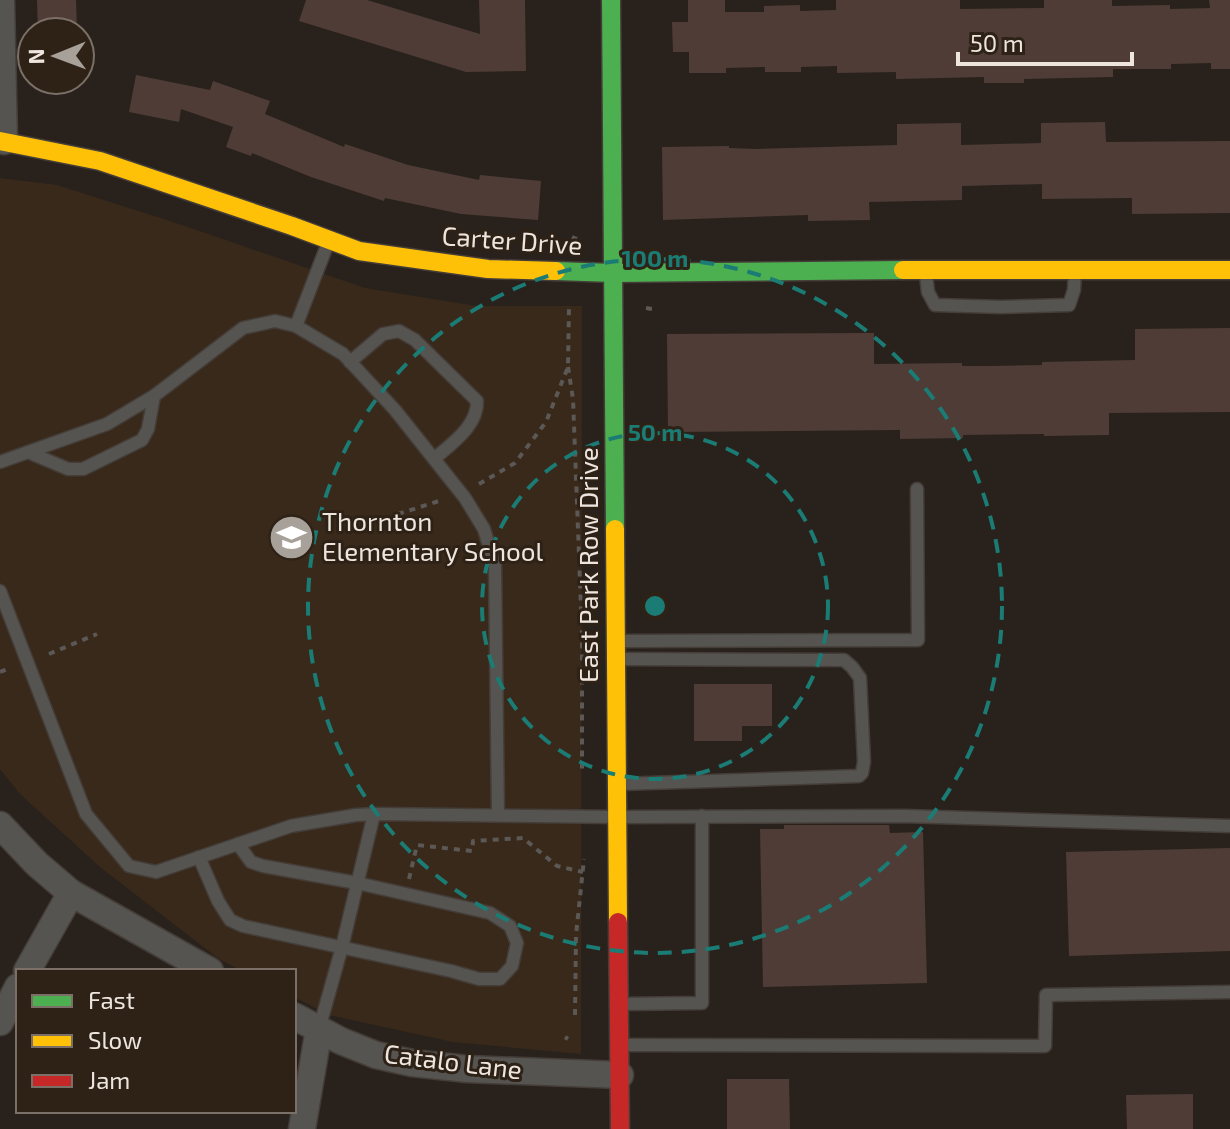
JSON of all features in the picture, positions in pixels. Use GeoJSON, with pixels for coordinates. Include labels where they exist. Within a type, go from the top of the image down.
{"type":"FeatureCollection","features":[{"type":"Feature","properties":{"kind":"street"},"geometry":{"type":"LineString","coordinates":[[1,0],[2,141]]}},
{"type":"Feature","properties":{"kind":"street","name":"East Park Row Drive"},"geometry":{"type":"LineString","coordinates":[[611,0],[620,1129]]}},
{"type":"Feature","properties":{"kind":"street","name":"Carter Drive"},"geometry":{"type":"LineString","coordinates":[[2,141],[100,161],[359,251],[488,269],[613,273],[1230,270]]}},
{"type":"Feature","properties":{"kind":"street"},"geometry":{"type":"LineString","coordinates":[[0,825],[37,864],[71,893],[206,969]]}},
{"type":"Feature","properties":{"kind":"street"},"geometry":{"type":"LineString","coordinates":[[28,969],[71,893]]}},
{"type":"Feature","properties":{"kind":"street"},"geometry":{"type":"LineString","coordinates":[[0,1022],[16,991]]}},
{"type":"Feature","properties":{"kind":"street","name":"Catalo Lane"},"geometry":{"type":"LineString","coordinates":[[296,1017],[376,1055],[412,1063],[467,1069],[620,1075]]}},
{"type":"Feature","properties":{"kind":"street"},"geometry":{"type":"LineString","coordinates":[[302,1129],[319,1029]]}},
{"type":"Feature","properties":{"kind":"lane"},"geometry":{"type":"LineString","coordinates":[[296,326],[329,240]]}},
{"type":"Feature","properties":{"kind":"lane"},"geometry":{"type":"LineString","coordinates":[[926,271],[928,292],[935,305],[1001,307],[1069,305],[1074,290],[1075,269]]}},
{"type":"Feature","properties":{"kind":"lane"},"geometry":{"type":"LineString","coordinates":[[0,462],[107,424],[154,396],[243,328],[275,321],[296,326],[343,354],[395,410],[465,498],[484,529],[495,566],[498,815]]}},
{"type":"Feature","properties":{"kind":"lane"},"geometry":{"type":"LineString","coordinates":[[350,362],[383,334],[399,331],[415,340],[477,401],[477,412],[465,431],[434,459]]}},
{"type":"Feature","properties":{"kind":"lane"},"geometry":{"type":"LineString","coordinates":[[28,452],[68,469],[83,469],[142,440],[148,429],[154,396]]}},
{"type":"Feature","properties":{"kind":"lane"},"geometry":{"type":"LineString","coordinates":[[616,650],[918,640],[917,489]]}},
{"type":"Feature","properties":{"kind":"lane"},"geometry":{"type":"LineString","coordinates":[[0,591],[86,814],[129,866],[156,872],[291,826],[374,814],[904,816],[1230,826]]}},
{"type":"Feature","properties":{"kind":"lane"},"geometry":{"type":"LineString","coordinates":[[0,631],[14,627]]}},
{"type":"Feature","properties":{"kind":"lane"},"geometry":{"type":"LineString","coordinates":[[616,650],[844,660],[860,678],[864,762],[859,776],[617,784]]}},
{"type":"Feature","properties":{"kind":"lane"},"geometry":{"type":"LineString","coordinates":[[319,1029],[374,814]]}},
{"type":"Feature","properties":{"kind":"lane"},"geometry":{"type":"LineString","coordinates":[[619,1004],[702,1003],[702,816]]}},
{"type":"Feature","properties":{"kind":"lane"},"geometry":{"type":"LineString","coordinates":[[199,857],[230,920],[243,926],[479,979],[500,979],[512,966],[517,943],[510,926],[490,913],[357,883],[263,866],[251,862],[238,844]]}},
{"type":"Feature","properties":{"kind":"lane"},"geometry":{"type":"LineString","coordinates":[[620,1045],[1045,1046],[1046,995],[1230,992]]}},
{"type":"Feature","properties":{"kind":"path"},"geometry":{"type":"LineString","coordinates":[[569,307],[568,367],[573,399],[582,634],[582,771]]}},
{"type":"Feature","properties":{"kind":"path"},"geometry":{"type":"LineString","coordinates":[[479,484],[515,463],[523,453],[546,422],[568,367]]}},
{"type":"Feature","properties":{"kind":"path"},"geometry":{"type":"LineString","coordinates":[[398,514],[442,500]]}},
{"type":"Feature","properties":{"kind":"path"},"geometry":{"type":"LineString","coordinates":[[49,654],[97,634]]}},
{"type":"Feature","properties":{"kind":"path"},"geometry":{"type":"LineString","coordinates":[[0,672],[10,668]]}},
{"type":"Feature","properties":{"kind":"path"},"geometry":{"type":"LineString","coordinates":[[413,863],[417,845],[472,851],[473,841],[523,838],[557,866],[583,872]]}},
{"type":"Feature","properties":{"kind":"path"},"geometry":{"type":"LineString","coordinates":[[575,1015],[576,935],[584,859]]}},
{"type":"Feature","properties":{"kind":"path"},"geometry":{"type":"LineString","coordinates":[[581,892],[588,893]]}},
{"type":"Feature","properties":{"kind":"shaded area","name":"Thornton Elementary School"},"geometry":{"type":"Polygon","coordinates":[[[0,178],[57,185],[365,288],[476,306],[582,306],[581,1054],[453,1042],[329,1015],[296,998],[296,969],[239,969],[219,959],[100,867],[20,794],[0,769],[0,178]]]}},
{"type":"Feature","properties":{"kind":"building"},"geometry":{"type":"Polygon","coordinates":[[[37,0],[76,0],[76,16],[38,16],[37,0]]]}},
{"type":"Feature","properties":{"kind":"building"},"geometry":{"type":"Polygon","coordinates":[[[306,0],[367,0],[480,34],[479,0],[525,0],[526,71],[466,72],[299,21],[306,0]]]}},
{"type":"Feature","properties":{"kind":"building"},"geometry":{"type":"Polygon","coordinates":[[[688,0],[725,0],[725,12],[764,12],[764,6],[800,5],[800,11],[836,10],[836,0],[960,0],[960,9],[1044,8],[1044,0],[1112,0],[1112,6],[1170,5],[1170,9],[1210,8],[1209,0],[1230,0],[1230,69],[1211,69],[1211,63],[1171,64],[1171,69],[1113,69],[1113,77],[1024,79],[1024,83],[984,83],[984,77],[896,79],[896,72],[837,73],[837,66],[801,67],[801,72],[765,72],[765,67],[726,68],[726,73],[689,73],[689,52],[673,52],[672,22],[688,22],[688,0]]]}},
{"type":"Feature","properties":{"kind":"building"},"geometry":{"type":"Polygon","coordinates":[[[136,75],[210,90],[213,81],[270,101],[265,114],[344,147],[345,144],[408,165],[479,180],[480,175],[541,181],[538,220],[461,214],[385,198],[384,201],[252,153],[251,156],[226,147],[233,127],[181,109],[179,122],[129,112],[136,75]]]}},
{"type":"Feature","properties":{"kind":"building"},"geometry":{"type":"Polygon","coordinates":[[[1105,122],[1106,142],[1230,141],[1230,213],[1132,214],[1132,198],[1042,199],[1042,184],[962,186],[962,200],[869,202],[870,220],[808,221],[808,215],[663,220],[662,147],[729,146],[757,149],[897,145],[897,124],[961,123],[961,145],[1041,143],[1041,123],[1105,122]]]}},
{"type":"Feature","properties":{"kind":"building"},"geometry":{"type":"Polygon","coordinates":[[[1230,328],[1230,412],[1109,413],[1109,435],[963,435],[963,438],[900,439],[900,430],[668,432],[667,334],[874,333],[874,364],[962,363],[962,366],[992,366],[1135,360],[1135,329],[1230,328]]]}},
{"type":"Feature","properties":{"kind":"building"},"geometry":{"type":"Polygon","coordinates":[[[694,684],[772,684],[772,726],[742,726],[742,741],[694,741],[694,684]]]}},
{"type":"Feature","properties":{"kind":"building"},"geometry":{"type":"Polygon","coordinates":[[[784,825],[889,825],[890,833],[923,832],[927,983],[763,987],[760,829],[784,829],[784,825]]]}},
{"type":"Feature","properties":{"kind":"building"},"geometry":{"type":"Polygon","coordinates":[[[1230,848],[1230,951],[1069,956],[1066,852],[1230,848]]]}},
{"type":"Feature","properties":{"kind":"building"},"geometry":{"type":"Polygon","coordinates":[[[727,1079],[789,1079],[790,1129],[727,1129],[727,1079]]]}},
{"type":"Feature","properties":{"kind":"building"},"geometry":{"type":"Polygon","coordinates":[[[1193,1094],[1193,1129],[1127,1129],[1126,1095],[1193,1094]]]}},
{"type":"Feature","properties":{"kind":"traffic: fast"},"geometry":{"type":"LineString","coordinates":[[611,0],[615,529]]}},
{"type":"Feature","properties":{"kind":"traffic: fast"},"geometry":{"type":"LineString","coordinates":[[556,271],[903,270]]}},
{"type":"Feature","properties":{"kind":"traffic: slow"},"geometry":{"type":"LineString","coordinates":[[0,141],[100,161],[359,251],[488,269],[556,271]]}},
{"type":"Feature","properties":{"kind":"traffic: slow"},"geometry":{"type":"LineString","coordinates":[[903,270],[1230,270]]}},
{"type":"Feature","properties":{"kind":"traffic: slow"},"geometry":{"type":"LineString","coordinates":[[615,529],[618,922]]}},
{"type":"Feature","properties":{"kind":"traffic: jam"},"geometry":{"type":"LineString","coordinates":[[618,922],[620,1129]]}},
{"type":"Feature","properties":{"kind":"place","name":"Thornton Elementary School"},"geometry":{"type":"Point","coordinates":[291,537]}}]}
